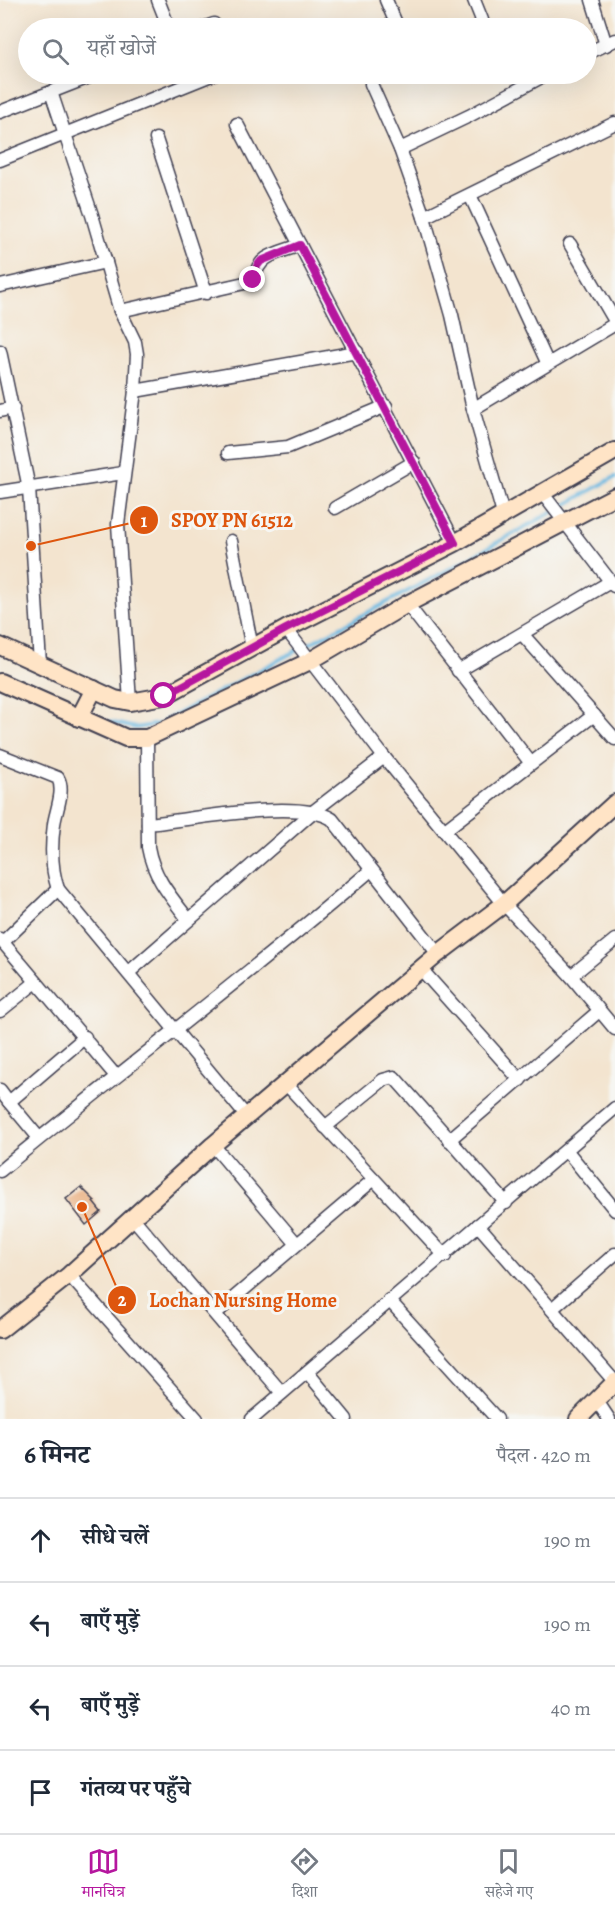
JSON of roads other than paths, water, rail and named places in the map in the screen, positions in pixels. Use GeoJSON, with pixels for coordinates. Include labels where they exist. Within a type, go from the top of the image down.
{"type":"FeatureCollection","features":[{"type":"Feature","properties":{"kind":"main road"},"geometry":{"type":"LineString","coordinates":[[0,646],[40,664],[92,693],[130,702],[164,696],[252,648],[289,633],[455,543],[503,514],[546,498],[615,451]]}},
{"type":"Feature","properties":{"kind":"main road"},"geometry":{"type":"LineString","coordinates":[[0,682],[80,715],[126,738],[147,738],[562,521],[615,496]]}},
{"type":"Feature","properties":{"kind":"main road"},"geometry":{"type":"LineString","coordinates":[[80,715],[92,693]]}},
{"type":"Feature","properties":{"kind":"main road"},"geometry":{"type":"LineString","coordinates":[[0,1330],[69,1275],[213,1145],[438,954],[504,904],[615,803]]}},
{"type":"Feature","properties":{"kind":"main road"},"geometry":{"type":"LineString","coordinates":[[578,1419],[615,1382]]}},
{"type":"Feature","properties":{"kind":"street"},"geometry":{"type":"LineString","coordinates":[[158,0],[165,18]]}},
{"type":"Feature","properties":{"kind":"street"},"geometry":{"type":"LineString","coordinates":[[386,0],[394,18]]}},
{"type":"Feature","properties":{"kind":"street"},"geometry":{"type":"LineString","coordinates":[[474,0],[481,18]]}},
{"type":"Feature","properties":{"kind":"street"},"geometry":{"type":"LineString","coordinates":[[592,0],[611,43],[597,49]]}},
{"type":"Feature","properties":{"kind":"street"},"geometry":{"type":"LineString","coordinates":[[0,112],[71,84]]}},
{"type":"Feature","properties":{"kind":"street"},"geometry":{"type":"LineString","coordinates":[[0,160],[189,84]]}},
{"type":"Feature","properties":{"kind":"street"},"geometry":{"type":"LineString","coordinates":[[371,84],[400,149],[424,217],[452,315],[472,409],[503,514]]}},
{"type":"Feature","properties":{"kind":"street"},"geometry":{"type":"LineString","coordinates":[[400,149],[529,84]]}},
{"type":"Feature","properties":{"kind":"street"},"geometry":{"type":"LineString","coordinates":[[51,92],[120,311],[136,348],[135,391],[118,524],[130,702]]}},
{"type":"Feature","properties":{"kind":"street"},"geometry":{"type":"LineString","coordinates":[[424,217],[615,123]]}},
{"type":"Feature","properties":{"kind":"street"},"geometry":{"type":"LineString","coordinates":[[237,124],[386,406],[455,543]]}},
{"type":"Feature","properties":{"kind":"street"},"geometry":{"type":"LineString","coordinates":[[156,139],[206,293]]}},
{"type":"Feature","properties":{"kind":"street"},"geometry":{"type":"LineString","coordinates":[[470,195],[548,362]]}},
{"type":"Feature","properties":{"kind":"street"},"geometry":{"type":"LineString","coordinates":[[472,409],[615,323],[570,244]]}},
{"type":"Feature","properties":{"kind":"street"},"geometry":{"type":"LineString","coordinates":[[120,311],[249,282],[255,278],[257,266],[261,261],[300,245]]}},
{"type":"Feature","properties":{"kind":"street"},"geometry":{"type":"LineString","coordinates":[[0,286],[106,262]]}},
{"type":"Feature","properties":{"kind":"street"},"geometry":{"type":"LineString","coordinates":[[0,351],[29,488],[40,664]]}},
{"type":"Feature","properties":{"kind":"street"},"geometry":{"type":"LineString","coordinates":[[135,391],[357,352]]}},
{"type":"Feature","properties":{"kind":"street"},"geometry":{"type":"LineString","coordinates":[[228,453],[288,447],[386,406]]}},
{"type":"Feature","properties":{"kind":"street"},"geometry":{"type":"LineString","coordinates":[[0,411],[13,408]]}},
{"type":"Feature","properties":{"kind":"street"},"geometry":{"type":"LineString","coordinates":[[334,508],[414,462]]}},
{"type":"Feature","properties":{"kind":"street"},"geometry":{"type":"LineString","coordinates":[[0,492],[123,472]]}},
{"type":"Feature","properties":{"kind":"street"},"geometry":{"type":"LineString","coordinates":[[458,671],[613,584],[546,498]]}},
{"type":"Feature","properties":{"kind":"street"},"geometry":{"type":"LineString","coordinates":[[231,541],[252,648]]}},
{"type":"Feature","properties":{"kind":"street"},"geometry":{"type":"LineString","coordinates":[[407,604],[530,762]]}},
{"type":"Feature","properties":{"kind":"street"},"geometry":{"type":"LineString","coordinates":[[289,633],[384,757],[504,904],[571,976],[615,1029]]}},
{"type":"Feature","properties":{"kind":"street"},"geometry":{"type":"LineString","coordinates":[[523,635],[615,740]]}},
{"type":"Feature","properties":{"kind":"street"},"geometry":{"type":"LineString","coordinates":[[445,830],[530,762],[594,715]]}},
{"type":"Feature","properties":{"kind":"street"},"geometry":{"type":"LineString","coordinates":[[147,738],[148,847],[161,885],[188,919]]}},
{"type":"Feature","properties":{"kind":"street"},"geometry":{"type":"LineString","coordinates":[[0,755],[52,775],[60,782],[52,854],[53,875],[58,889],[174,1032],[247,1117]]}},
{"type":"Feature","properties":{"kind":"street"},"geometry":{"type":"LineString","coordinates":[[128,973],[314,811],[384,757]]}},
{"type":"Feature","properties":{"kind":"street"},"geometry":{"type":"LineString","coordinates":[[148,824],[283,809],[314,811],[332,819],[438,954]]}},
{"type":"Feature","properties":{"kind":"street"},"geometry":{"type":"LineString","coordinates":[[0,1171],[115,1075],[174,1032],[371,870]]}},
{"type":"Feature","properties":{"kind":"street"},"geometry":{"type":"LineString","coordinates":[[58,889],[1,941],[115,1075]]}},
{"type":"Feature","properties":{"kind":"street"},"geometry":{"type":"LineString","coordinates":[[571,976],[615,940]]}},
{"type":"Feature","properties":{"kind":"street"},"geometry":{"type":"LineString","coordinates":[[421,969],[520,1080]]}},
{"type":"Feature","properties":{"kind":"street"},"geometry":{"type":"LineString","coordinates":[[0,1011],[36,982]]}},
{"type":"Feature","properties":{"kind":"street"},"geometry":{"type":"LineString","coordinates":[[449,1140],[599,1011]]}},
{"type":"Feature","properties":{"kind":"street"},"geometry":{"type":"LineString","coordinates":[[9,1102],[85,1037]]}},
{"type":"Feature","properties":{"kind":"street"},"geometry":{"type":"LineString","coordinates":[[325,1127],[383,1080],[392,1077],[506,1203]]}},
{"type":"Feature","properties":{"kind":"street"},"geometry":{"type":"LineString","coordinates":[[287,1084],[445,1256]]}},
{"type":"Feature","properties":{"kind":"street"},"geometry":{"type":"LineString","coordinates":[[0,1090],[39,1138]]}},
{"type":"Feature","properties":{"kind":"street"},"geometry":{"type":"LineString","coordinates":[[252,1419],[615,1108]]}},
{"type":"Feature","properties":{"kind":"street"},"geometry":{"type":"LineString","coordinates":[[213,1145],[296,1243]]}},
{"type":"Feature","properties":{"kind":"street"},"geometry":{"type":"LineString","coordinates":[[567,1151],[615,1210]]}},
{"type":"Feature","properties":{"kind":"street"},"geometry":{"type":"LineString","coordinates":[[216,1313],[373,1180]]}},
{"type":"Feature","properties":{"kind":"street"},"geometry":{"type":"LineString","coordinates":[[133,1218],[282,1393]]}},
{"type":"Feature","properties":{"kind":"street"},"geometry":{"type":"LineString","coordinates":[[478,1225],[553,1308],[615,1382]]}},
{"type":"Feature","properties":{"kind":"street"},"geometry":{"type":"LineString","coordinates":[[553,1308],[615,1254]]}},
{"type":"Feature","properties":{"kind":"street"},"geometry":{"type":"LineString","coordinates":[[69,1275],[197,1419]]}},
{"type":"Feature","properties":{"kind":"street"},"geometry":{"type":"LineString","coordinates":[[389,1300],[497,1419]]}},
{"type":"Feature","properties":{"kind":"street"},"geometry":{"type":"LineString","coordinates":[[308,1373],[346,1419]]}},
{"type":"Feature","properties":{"kind":"street"},"geometry":{"type":"LineString","coordinates":[[597,1401],[609,1419]]}},
{"type":"Feature","properties":{"kind":"waterway"},"geometry":{"type":"LineString","coordinates":[[164,721],[459,564],[615,477]]}},
{"type":"Feature","properties":{"kind":"waterway"},"geometry":{"type":"LineString","coordinates":[[0,673],[40,691]]}},
{"type":"Feature","properties":{"kind":"waterway"},"geometry":{"type":"LineString","coordinates":[[109,722],[136,728],[158,724]]}},
{"type":"Feature","properties":{"kind":"place","name":"SPOY PN 61512"},"geometry":{"type":"Point","coordinates":[31,546]}},
{"type":"Feature","properties":{"kind":"place","name":"Lochan Nursing Home"},"geometry":{"type":"Point","coordinates":[82,1207]}}]}
